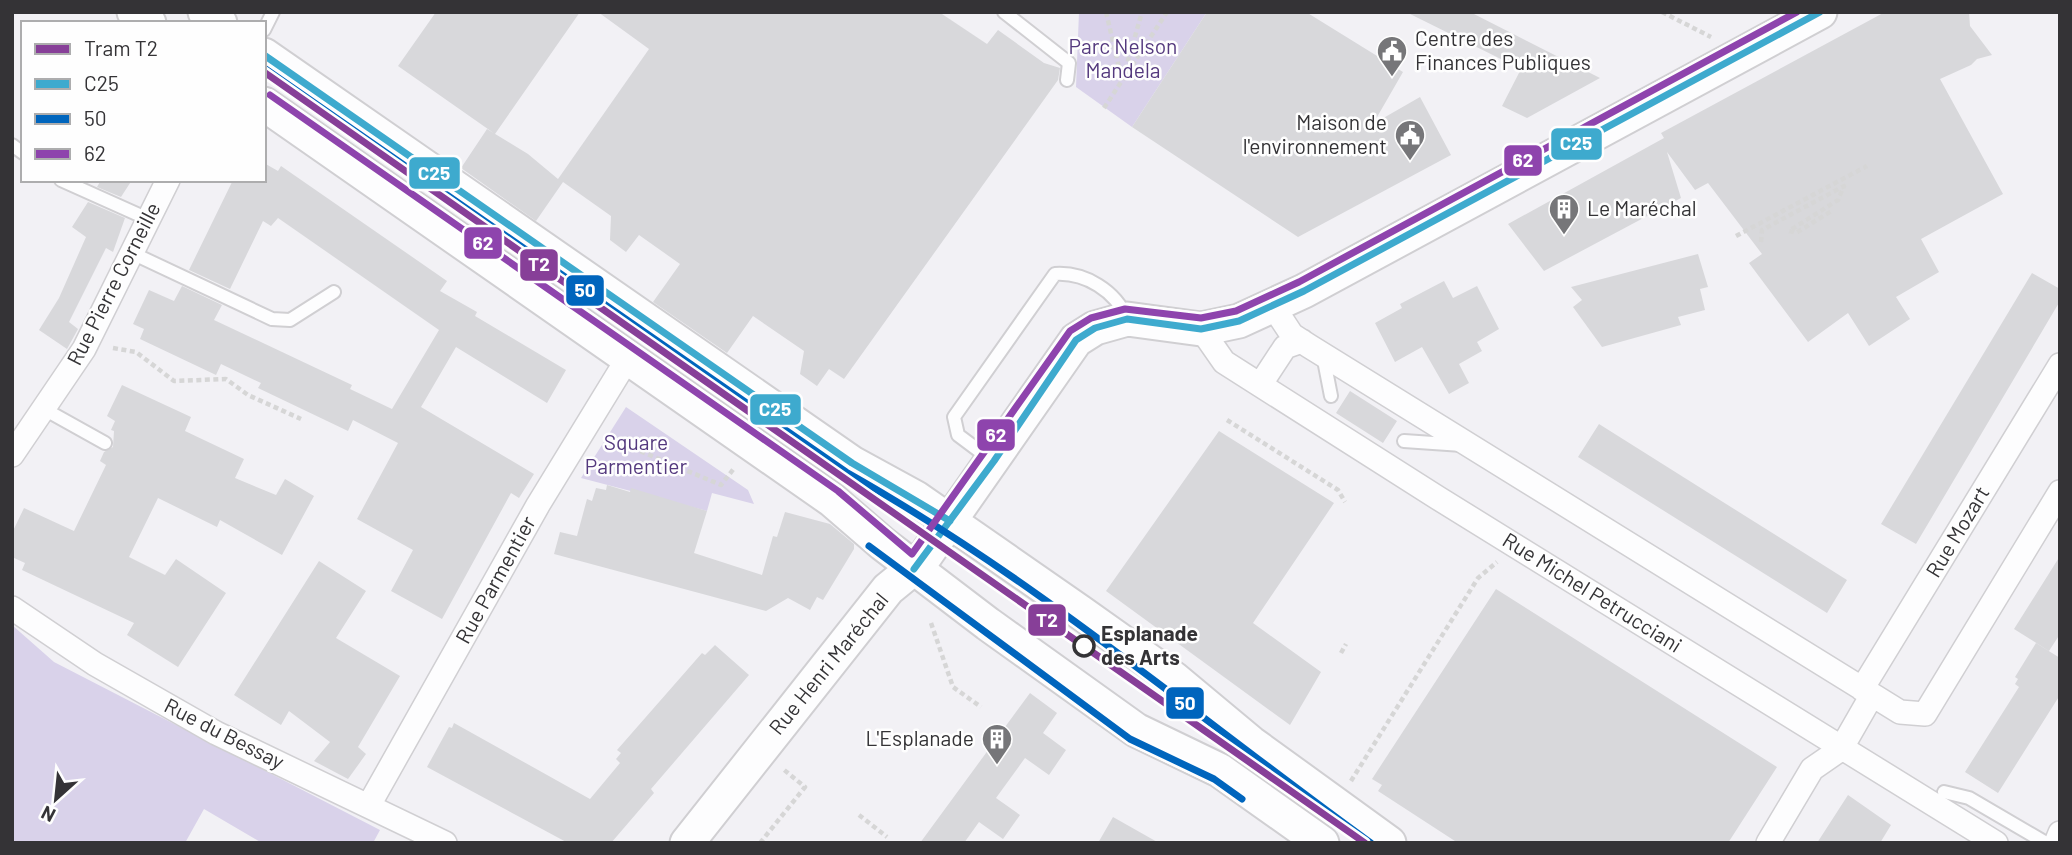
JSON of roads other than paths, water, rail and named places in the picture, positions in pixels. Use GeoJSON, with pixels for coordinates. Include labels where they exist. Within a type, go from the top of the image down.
{"type":"FeatureCollection","features":[{"type":"Feature","properties":{"kind":"main road","name":"Rue Henri Maréchal"},"geometry":{"type":"LineString","coordinates":[[687,843],[888,589],[914,569],[994,461],[1076,340],[1095,328],[1127,319],[1201,329],[1239,321],[1273,306],[1820,12]]}},
{"type":"Feature","properties":{"kind":"main road"},"geometry":{"type":"LineString","coordinates":[[266,56],[852,463],[950,521],[1173,678],[1251,743],[1390,843]]}},
{"type":"Feature","properties":{"kind":"main road"},"geometry":{"type":"LineString","coordinates":[[266,105],[832,500],[914,569],[1136,730],[1219,770],[1322,843]]}},
{"type":"Feature","properties":{"kind":"street","name":"Rue Pierre Corneille"},"geometry":{"type":"LineString","coordinates":[[12,455],[90,337],[166,182]]}},
{"type":"Feature","properties":{"kind":"street"},"geometry":{"type":"LineString","coordinates":[[1273,306],[1292,335],[1900,712],[1925,714],[2060,492]]}},
{"type":"Feature","properties":{"kind":"street","name":"Rue Michel Petrucciani"},"geometry":{"type":"LineString","coordinates":[[1201,329],[1224,362],[1841,749],[1996,843]]}},
{"type":"Feature","properties":{"kind":"street"},"geometry":{"type":"LineString","coordinates":[[1260,385],[1285,347],[1302,341]]}},
{"type":"Feature","properties":{"kind":"street","name":"Rue Parmentier"},"geometry":{"type":"LineString","coordinates":[[369,805],[538,505],[628,358]]}},
{"type":"Feature","properties":{"kind":"street","name":"Rue Mozart"},"geometry":{"type":"LineString","coordinates":[[1768,843],[1812,769],[1841,749],[1867,692],[2060,365]]}},
{"type":"Feature","properties":{"kind":"street","name":"Rue du Bessay"},"geometry":{"type":"LineString","coordinates":[[12,608],[95,664],[216,733],[369,805],[413,836],[445,843]]}},
{"type":"Feature","properties":{"kind":"street"},"geometry":{"type":"LineString","coordinates":[[2056,843],[2060,833]]}},
{"type":"Feature","properties":{"kind":"lane"},"geometry":{"type":"LineString","coordinates":[[1004,12],[1069,63],[1067,80]]}},
{"type":"Feature","properties":{"kind":"lane"},"geometry":{"type":"LineString","coordinates":[[65,182],[148,219]]}},
{"type":"Feature","properties":{"kind":"lane"},"geometry":{"type":"LineString","coordinates":[[132,253],[272,319],[290,320],[334,292]]}},
{"type":"Feature","properties":{"kind":"lane"},"geometry":{"type":"LineString","coordinates":[[994,461],[958,435],[954,417],[1055,274],[1075,273],[1097,286],[1119,300],[1127,319]]}},
{"type":"Feature","properties":{"kind":"lane"},"geometry":{"type":"LineString","coordinates":[[1323,355],[1331,396]]}},
{"type":"Feature","properties":{"kind":"lane"},"geometry":{"type":"LineString","coordinates":[[44,409],[105,443]]}},
{"type":"Feature","properties":{"kind":"lane"},"geometry":{"type":"LineString","coordinates":[[1404,441],[1469,445]]}},
{"type":"Feature","properties":{"kind":"lane"},"geometry":{"type":"LineString","coordinates":[[1944,792],[1969,797],[2046,843]]}},
{"type":"Feature","properties":{"kind":"tram line","name":"T2"},"geometry":{"type":"LineString","coordinates":[[266,73],[1365,843]]}},
{"type":"Feature","properties":{"kind":"place","name":"Centre des Finances Publiques"},"geometry":{"type":"Point","coordinates":[1392,78]}},
{"type":"Feature","properties":{"kind":"place","name":"Maison de l'environnement"},"geometry":{"type":"Point","coordinates":[1410,162]}},
{"type":"Feature","properties":{"kind":"place","name":"Le Maréchal"},"geometry":{"type":"Point","coordinates":[1564,236]}},
{"type":"Feature","properties":{"kind":"place","name":"Esplanade des Arts"},"geometry":{"type":"Point","coordinates":[1084,646]}},
{"type":"Feature","properties":{"kind":"place","name":"L'Esplanade"},"geometry":{"type":"Point","coordinates":[997,766]}},
{"type":"Feature","properties":{"kind":"park label","name":"Parc Nelson Mandela"},"geometry":{"type":"Point","coordinates":[1123,59]}},
{"type":"Feature","properties":{"kind":"park label","name":"Square Parmentier"},"geometry":{"type":"Point","coordinates":[636,455]}}]}
